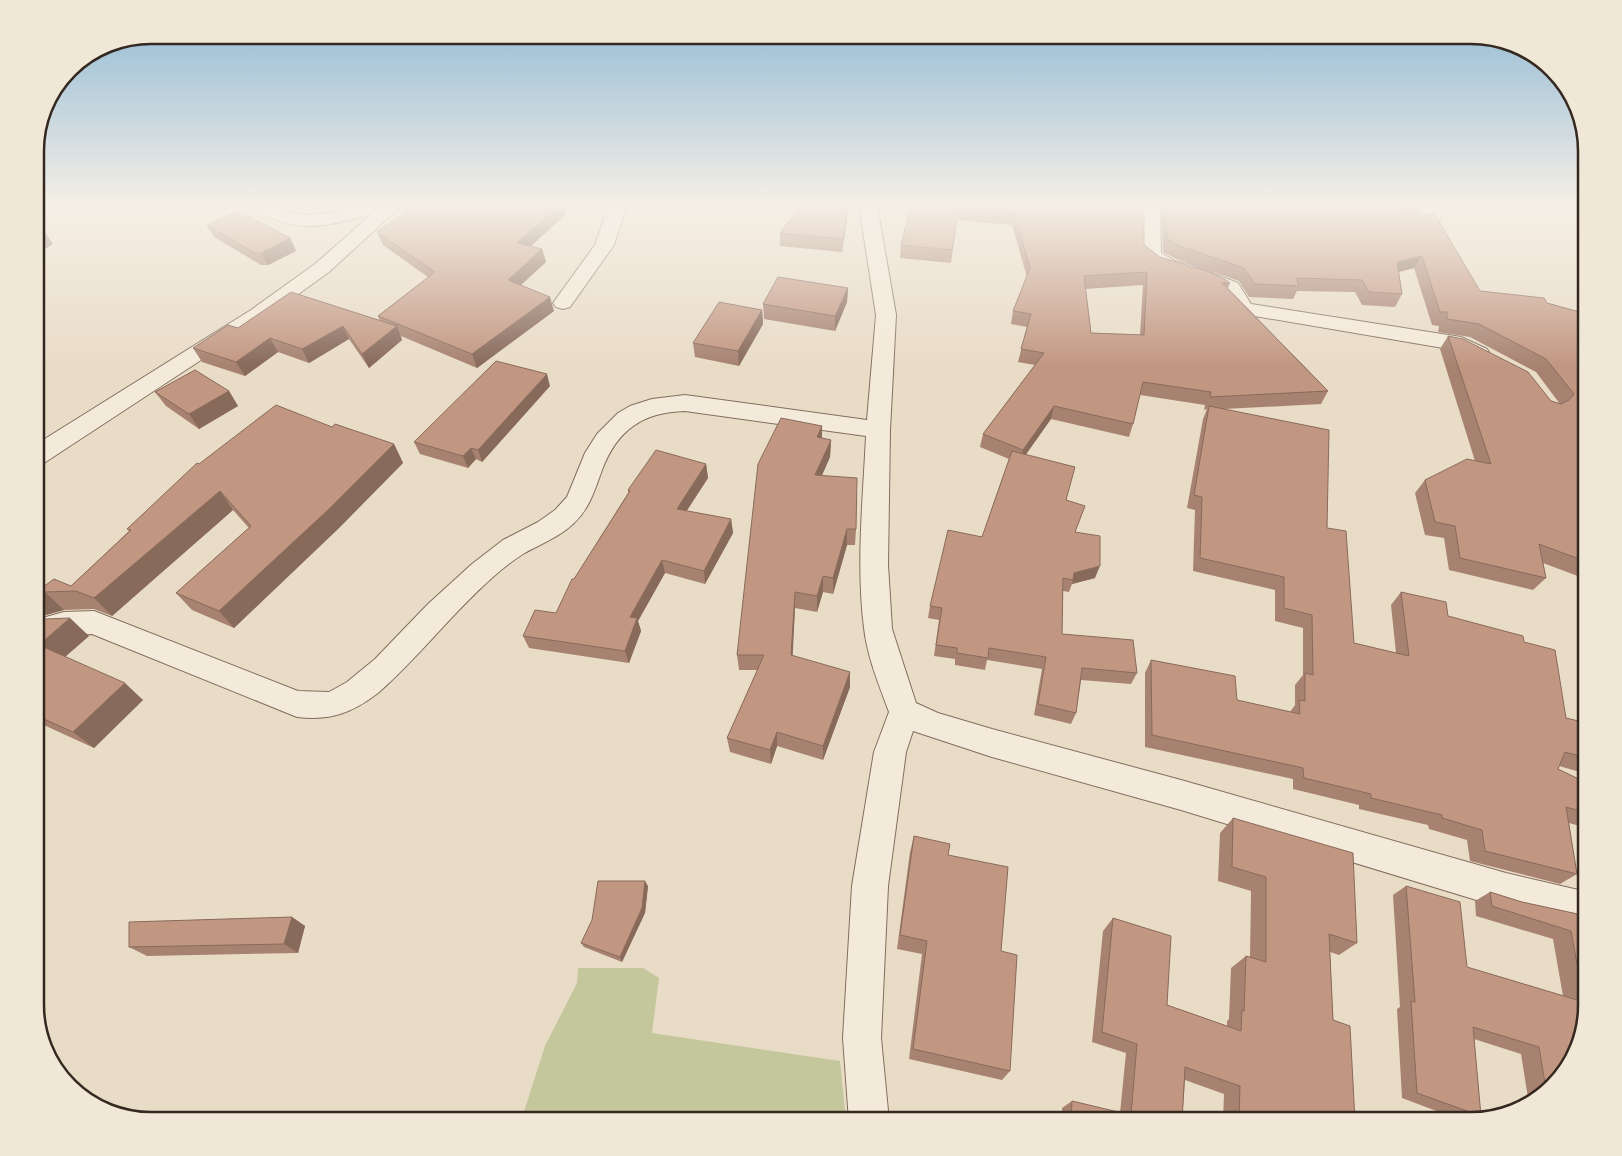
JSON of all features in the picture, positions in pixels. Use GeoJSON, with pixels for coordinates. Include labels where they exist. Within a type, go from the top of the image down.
{"type":"FeatureCollection","features":[{"type":"Feature","properties":{"kind":"street"},"geometry":{"type":"LineString","coordinates":[[44,451],[258,314],[332,259]]}},
{"type":"Feature","properties":{"kind":"street"},"geometry":{"type":"LineString","coordinates":[[563,303],[594,259]]}},
{"type":"Feature","properties":{"kind":"street"},"geometry":{"type":"LineString","coordinates":[[868,1112],[862,1038],[870,886],[890,752],[904,712],[892,683],[878,629],[874,565],[878,430],[886,315],[877,259]]}},
{"type":"Feature","properties":{"kind":"street"},"geometry":{"type":"LineString","coordinates":[[1156,259],[1169,266],[1184,269],[1231,287],[1244,309],[1461,344],[1494,362]]}},
{"type":"Feature","properties":{"kind":"street"},"geometry":{"type":"LineString","coordinates":[[44,628],[58,623],[74,621],[94,623],[298,704],[324,707],[349,696],[375,678],[452,599],[505,553],[518,544],[550,529],[564,518],[577,502],[596,456],[604,443],[628,416],[648,406],[668,402],[685,403],[878,430]]}},
{"type":"Feature","properties":{"kind":"street"},"geometry":{"type":"LineString","coordinates":[[904,712],[932,725],[992,743],[1181,795],[1497,888],[1578,908]]}},
{"type":"Feature","properties":{"kind":"green space"},"geometry":{"type":"Polygon","coordinates":[[[578,968],[643,968],[659,978],[652,1033],[840,1061],[845,1112],[524,1112],[545,1046],[577,983],[578,968]]]}},
{"type":"Feature","properties":{"kind":"building"},"geometry":{"type":"Polygon","coordinates":[[[416,259],[531,259],[508,280],[550,297],[472,354],[378,316],[435,272],[416,259]]]}},
{"type":"Feature","properties":{"kind":"building"},"geometry":{"type":"Polygon","coordinates":[[[1027,259],[1167,259],[1207,271],[1230,283],[1222,283],[1328,391],[1210,397],[1211,392],[1143,382],[1133,424],[1054,406],[1023,450],[983,434],[1044,353],[1021,349],[1031,314],[1013,311],[1030,268],[1027,259]],[[1147,272],[1084,276],[1091,333],[1144,335],[1147,272]]]}},
{"type":"Feature","properties":{"kind":"building"},"geometry":{"type":"Polygon","coordinates":[[[1218,259],[1410,259],[1397,262],[1402,294],[1369,292],[1362,280],[1296,278],[1299,286],[1255,284],[1244,268],[1218,259]]]}},
{"type":"Feature","properties":{"kind":"building"},"geometry":{"type":"Polygon","coordinates":[[[1423,259],[1461,259],[1480,291],[1544,298],[1547,303],[1578,312],[1578,559],[1539,544],[1546,578],[1460,558],[1455,526],[1435,522],[1425,480],[1467,459],[1491,464],[1448,336],[1463,339],[1528,372],[1551,401],[1561,404],[1569,400],[1574,394],[1546,359],[1479,324],[1447,319],[1447,312],[1440,312],[1423,259]]]}},
{"type":"Feature","properties":{"kind":"building"},"geometry":{"type":"Polygon","coordinates":[[[778,277],[848,288],[835,316],[763,304],[778,277]]]}},
{"type":"Feature","properties":{"kind":"building"},"geometry":{"type":"Polygon","coordinates":[[[291,292],[397,326],[362,354],[343,326],[302,349],[270,338],[236,362],[193,348],[228,325],[238,328],[291,292]]]}},
{"type":"Feature","properties":{"kind":"building"},"geometry":{"type":"Polygon","coordinates":[[[719,302],[762,310],[738,351],[693,343],[719,302]]]}},
{"type":"Feature","properties":{"kind":"building"},"geometry":{"type":"Polygon","coordinates":[[[496,361],[547,374],[478,450],[471,448],[463,456],[414,442],[496,361]]]}},
{"type":"Feature","properties":{"kind":"building"},"geometry":{"type":"Polygon","coordinates":[[[195,370],[229,391],[189,414],[155,392],[195,370]]]}},
{"type":"Feature","properties":{"kind":"building"},"geometry":{"type":"Polygon","coordinates":[[[276,405],[332,427],[335,424],[394,444],[328,510],[219,611],[176,593],[251,526],[220,491],[94,598],[76,591],[44,592],[44,586],[54,579],[71,586],[131,530],[127,529],[197,463],[199,464],[276,405]]]}},
{"type":"Feature","properties":{"kind":"building"},"geometry":{"type":"Polygon","coordinates":[[[1209,406],[1329,430],[1327,528],[1346,531],[1354,643],[1409,656],[1401,592],[1446,602],[1448,616],[1523,636],[1524,642],[1555,650],[1566,718],[1578,721],[1578,756],[1565,752],[1558,769],[1578,779],[1578,810],[1566,807],[1577,874],[1485,851],[1482,830],[1442,818],[1442,815],[1371,798],[1371,794],[1304,778],[1303,768],[1152,735],[1151,660],[1235,676],[1237,700],[1300,714],[1299,700],[1305,701],[1305,673],[1313,675],[1312,615],[1284,608],[1284,577],[1200,558],[1202,497],[1194,495],[1209,406]]]}},
{"type":"Feature","properties":{"kind":"building"},"geometry":{"type":"Polygon","coordinates":[[[781,418],[822,426],[817,437],[831,440],[815,475],[857,478],[856,529],[847,529],[833,578],[823,576],[817,596],[795,592],[791,655],[850,672],[823,746],[777,732],[770,750],[727,738],[764,655],[737,655],[758,464],[781,418]]]}},
{"type":"Feature","properties":{"kind":"building"},"geometry":{"type":"Polygon","coordinates":[[[656,450],[706,464],[677,509],[731,519],[704,571],[662,560],[630,617],[637,618],[625,651],[523,636],[535,610],[556,613],[572,579],[574,579],[630,491],[628,490],[656,450]]]}},
{"type":"Feature","properties":{"kind":"building"},"geometry":{"type":"Polygon","coordinates":[[[1012,451],[1075,467],[1066,500],[1085,506],[1075,532],[1100,536],[1100,566],[1074,573],[1073,580],[1063,578],[1062,634],[1133,640],[1137,673],[1082,668],[1076,713],[1038,704],[1046,657],[989,648],[988,658],[957,653],[957,648],[936,645],[942,608],[930,606],[948,530],[982,537],[1012,451]]]}},
{"type":"Feature","properties":{"kind":"building"},"geometry":{"type":"Polygon","coordinates":[[[70,618],[44,641],[45,619],[70,618]]]}},
{"type":"Feature","properties":{"kind":"building"},"geometry":{"type":"Polygon","coordinates":[[[44,647],[125,683],[73,732],[44,719],[44,647]]]}},
{"type":"Feature","properties":{"kind":"building"},"geometry":{"type":"Polygon","coordinates":[[[1233,818],[1353,853],[1357,943],[1329,934],[1333,1020],[1350,1026],[1355,1112],[1239,1112],[1240,1086],[1185,1067],[1182,1112],[1131,1112],[1137,1044],[1102,1032],[1113,918],[1171,936],[1167,1005],[1241,1031],[1242,1010],[1244,1011],[1246,956],[1266,962],[1266,877],[1232,867],[1233,818]]]}},
{"type":"Feature","properties":{"kind":"building"},"geometry":{"type":"Polygon","coordinates":[[[914,836],[950,844],[948,855],[1008,867],[1001,951],[1017,955],[1010,1071],[913,1049],[927,941],[900,935],[914,836]]]}},
{"type":"Feature","properties":{"kind":"building"},"geometry":{"type":"Polygon","coordinates":[[[598,881],[645,881],[642,908],[620,957],[581,943],[592,920],[598,881]]]}},
{"type":"Feature","properties":{"kind":"building"},"geometry":{"type":"Polygon","coordinates":[[[1406,886],[1460,902],[1467,967],[1578,1000],[1578,1005],[1573,1040],[1560,1065],[1545,1083],[1539,1047],[1473,1027],[1481,1111],[1470,1112],[1417,1093],[1411,1001],[1415,1002],[1406,886]]]}},
{"type":"Feature","properties":{"kind":"building"},"geometry":{"type":"Polygon","coordinates":[[[1490,892],[1522,902],[1578,914],[1578,969],[1571,931],[1492,906],[1490,892]]]}},
{"type":"Feature","properties":{"kind":"building"},"geometry":{"type":"Polygon","coordinates":[[[292,917],[284,944],[129,947],[129,922],[292,917]]]}},
{"type":"Feature","properties":{"kind":"building"},"geometry":{"type":"Polygon","coordinates":[[[1072,1101],[1118,1112],[1071,1112],[1072,1101]]]}}]}
